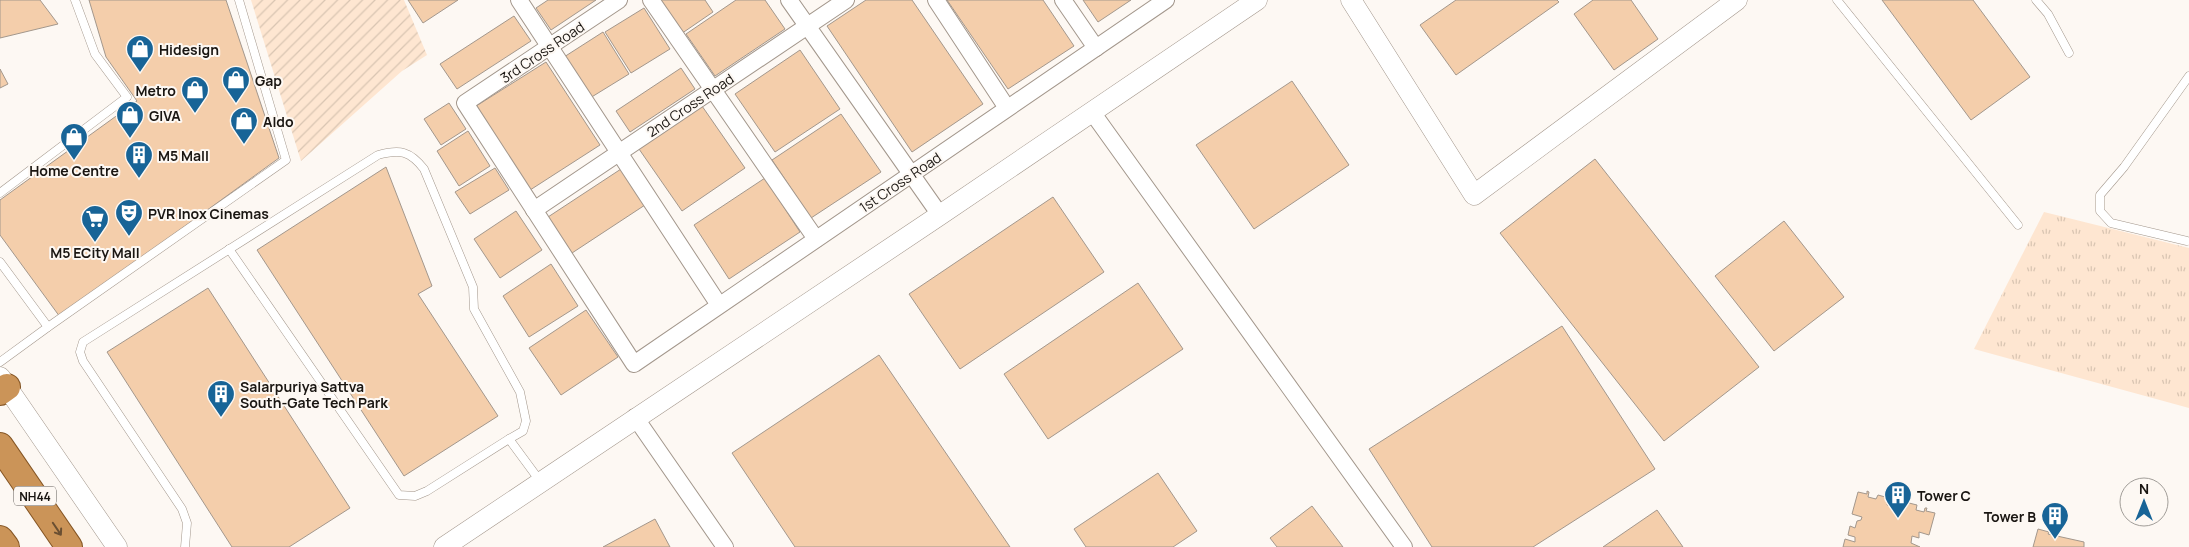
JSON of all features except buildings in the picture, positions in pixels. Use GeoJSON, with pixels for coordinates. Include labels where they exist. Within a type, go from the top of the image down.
{"type":"FeatureCollection","features":[{"type":"Feature","properties":{"kind":"highway","name":"NH44"},"geometry":{"type":"LineString","coordinates":[[0,446],[70,547]]}},
{"type":"Feature","properties":{"kind":"highway"},"geometry":{"type":"LineString","coordinates":[[0,539],[6,547]]}},
{"type":"Feature","properties":{"kind":"street"},"geometry":{"type":"LineString","coordinates":[[519,0],[719,305]]}},
{"type":"Feature","properties":{"kind":"street","name":"3rd Cross Road"},"geometry":{"type":"LineString","coordinates":[[534,210],[465,103],[619,0]]}},
{"type":"Feature","properties":{"kind":"street"},"geometry":{"type":"LineString","coordinates":[[651,0],[816,239]]}},
{"type":"Feature","properties":{"kind":"street"},"geometry":{"type":"LineString","coordinates":[[789,0],[940,215]]}},
{"type":"Feature","properties":{"kind":"street","name":"2nd Cross Road"},"geometry":{"type":"LineString","coordinates":[[534,210],[846,0]]}},
{"type":"Feature","properties":{"kind":"street"},"geometry":{"type":"LineString","coordinates":[[936,0],[1007,108]]}},
{"type":"Feature","properties":{"kind":"street"},"geometry":{"type":"LineString","coordinates":[[1063,0],[1096,48]]}},
{"type":"Feature","properties":{"kind":"street","name":"1st Cross Road"},"geometry":{"type":"LineString","coordinates":[[534,210],[634,364],[1166,0]]}},
{"type":"Feature","properties":{"kind":"street"},"geometry":{"type":"LineString","coordinates":[[444,547],[1257,0]]}},
{"type":"Feature","properties":{"kind":"street"},"geometry":{"type":"LineString","coordinates":[[1351,0],[1474,195],[1737,0]]}},
{"type":"Feature","properties":{"kind":"street"},"geometry":{"type":"LineString","coordinates":[[1092,112],[1404,547]]}},
{"type":"Feature","properties":{"kind":"street"},"geometry":{"type":"LineString","coordinates":[[2,385],[118,547]]}},
{"type":"Feature","properties":{"kind":"street"},"geometry":{"type":"LineString","coordinates":[[636,417],[725,547]]}},
{"type":"Feature","properties":{"kind":"lane"},"geometry":{"type":"LineString","coordinates":[[0,192],[127,97],[95,54],[75,0]]}},
{"type":"Feature","properties":{"kind":"lane"},"geometry":{"type":"LineString","coordinates":[[0,362],[286,160],[239,0]]}},
{"type":"Feature","properties":{"kind":"lane"},"geometry":{"type":"LineString","coordinates":[[1837,0],[2018,225]]}},
{"type":"Feature","properties":{"kind":"lane"},"geometry":{"type":"LineString","coordinates":[[2036,0],[2048,14],[2069,54]]}},
{"type":"Feature","properties":{"kind":"lane"},"geometry":{"type":"LineString","coordinates":[[2188,240],[2111,223],[2100,211],[2100,195],[2124,167],[2189,76]]}},
{"type":"Feature","properties":{"kind":"lane"},"geometry":{"type":"LineString","coordinates":[[185,547],[187,523],[182,509],[83,361],[80,352],[83,342],[229,249],[378,155],[391,152],[406,153],[415,158],[424,170],[473,287],[474,309],[520,392],[526,421],[523,431],[427,491],[415,496],[399,494],[229,249]]}},
{"type":"Feature","properties":{"kind":"lane"},"geometry":{"type":"LineString","coordinates":[[0,262],[48,327]]}},
{"type":"Feature","properties":{"kind":"lane"},"geometry":{"type":"LineString","coordinates":[[509,439],[540,482]]}},
{"type":"Feature","properties":{"kind":"green space"},"geometry":{"type":"Polygon","coordinates":[[[251,0],[404,0],[427,55],[402,71],[301,161],[251,0]]]}},
{"type":"Feature","properties":{"kind":"green space"},"geometry":{"type":"Polygon","coordinates":[[[2044,212],[2189,248],[2189,408],[1974,349],[2044,212]]]}},
{"type":"Feature","properties":{"kind":"place","name":"Hidesign"},"geometry":{"type":"Point","coordinates":[140,73]}},
{"type":"Feature","properties":{"kind":"place","name":"Gap"},"geometry":{"type":"Point","coordinates":[236,104]}},
{"type":"Feature","properties":{"kind":"place","name":"Metro"},"geometry":{"type":"Point","coordinates":[195,114]}},
{"type":"Feature","properties":{"kind":"place","name":"GIVA"},"geometry":{"type":"Point","coordinates":[130,139]}},
{"type":"Feature","properties":{"kind":"place","name":"Aldo"},"geometry":{"type":"Point","coordinates":[244,145]}},
{"type":"Feature","properties":{"kind":"place","name":"Home Centre"},"geometry":{"type":"Point","coordinates":[74,161]}},
{"type":"Feature","properties":{"kind":"place","name":"M5 Mall"},"geometry":{"type":"Point","coordinates":[139,179]}},
{"type":"Feature","properties":{"kind":"place","name":"PVR Inox Cinemas"},"geometry":{"type":"Point","coordinates":[129,237]}},
{"type":"Feature","properties":{"kind":"place","name":"M5 ECity Mall"},"geometry":{"type":"Point","coordinates":[95,243]}},
{"type":"Feature","properties":{"kind":"place","name":"Salarpuriya Sattva South-Gate Tech Park"},"geometry":{"type":"Point","coordinates":[221,418]}},
{"type":"Feature","properties":{"kind":"place","name":"Tower C"},"geometry":{"type":"Point","coordinates":[1898,519]}},
{"type":"Feature","properties":{"kind":"place","name":"Tower B"},"geometry":{"type":"Point","coordinates":[2055,540]}}]}
